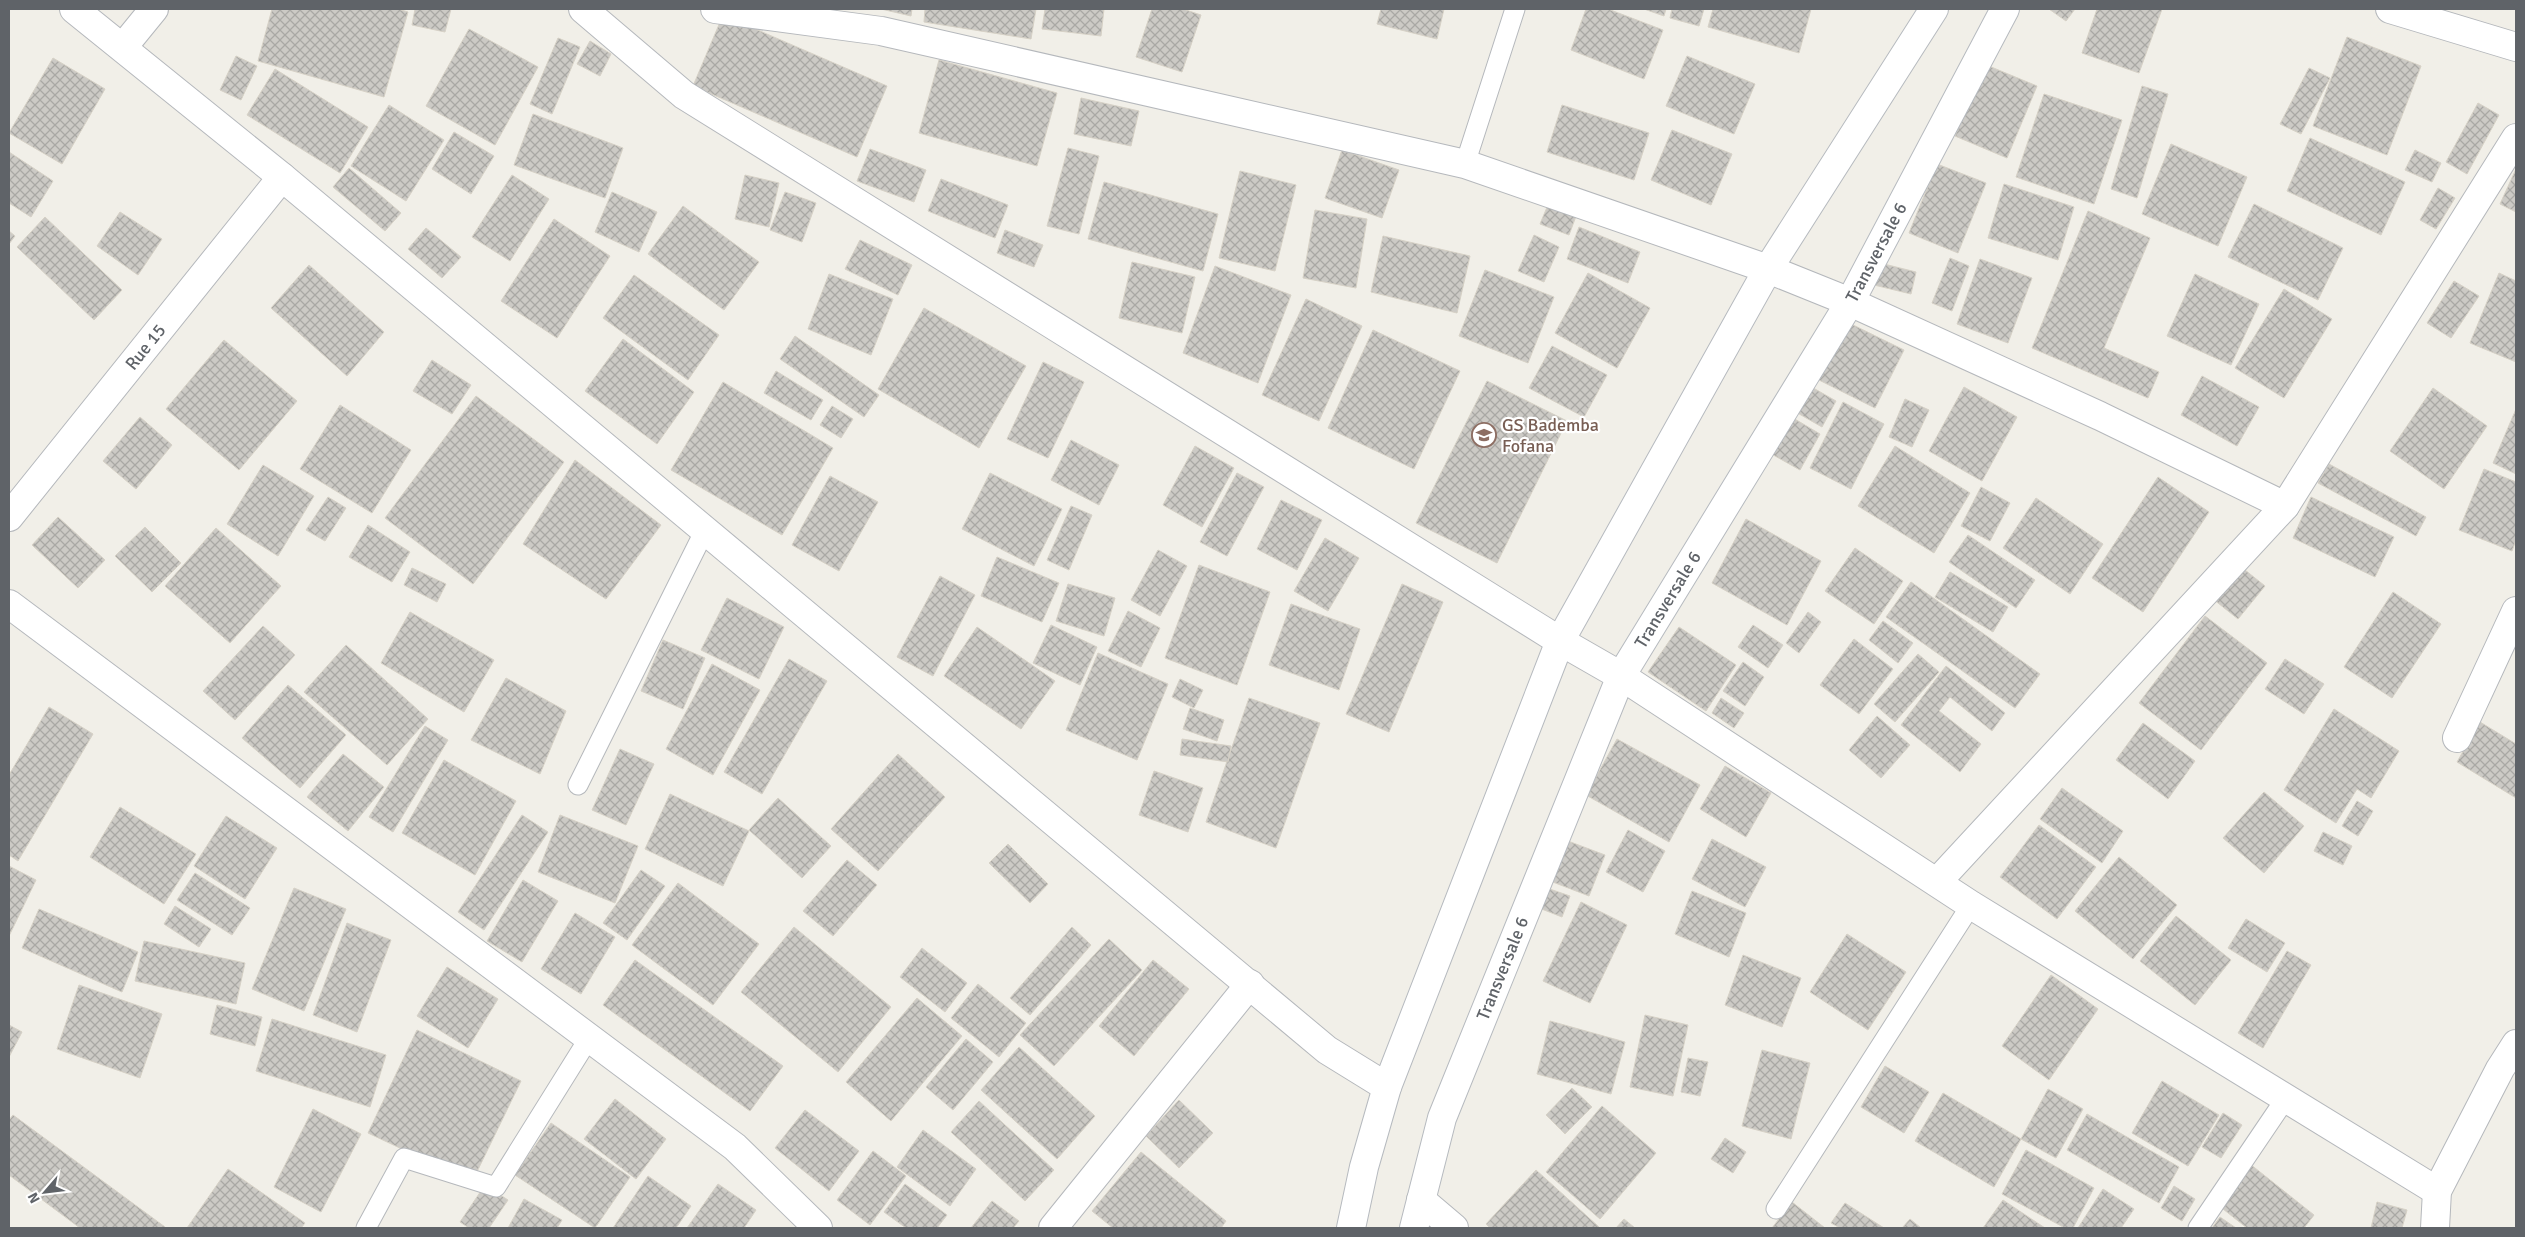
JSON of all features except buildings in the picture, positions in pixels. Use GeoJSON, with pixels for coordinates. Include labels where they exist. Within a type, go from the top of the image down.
{"type":"FeatureCollection","features":[{"type":"Feature","properties":{"kind":"street"},"geometry":{"type":"LineString","coordinates":[[74,9],[282,177],[1327,1050],[1387,1087]]}},
{"type":"Feature","properties":{"kind":"street"},"geometry":{"type":"LineString","coordinates":[[123,47],[154,9]]}},
{"type":"Feature","properties":{"kind":"street"},"geometry":{"type":"LineString","coordinates":[[583,9],[684,95],[1560,642],[1621,676],[1972,905],[2437,1191]]}},
{"type":"Feature","properties":{"kind":"street"},"geometry":{"type":"LineString","coordinates":[[715,9],[881,31],[1465,164],[1768,269],[1850,302],[2100,416],[2285,506]]}},
{"type":"Feature","properties":{"kind":"street"},"geometry":{"type":"LineString","coordinates":[[1351,1228],[1364,1168],[1387,1087],[1560,642],[1768,269],[1934,9]]}},
{"type":"Feature","properties":{"kind":"street","name":"Transversale 6"},"geometry":{"type":"LineString","coordinates":[[1414,1228],[1442,1118],[1621,676],[1850,302],[2005,9]]}},
{"type":"Feature","properties":{"kind":"street"},"geometry":{"type":"LineString","coordinates":[[2390,9],[2516,47]]}},
{"type":"Feature","properties":{"kind":"street"},"geometry":{"type":"LineString","coordinates":[[1937,882],[2285,506],[2516,138]]}},
{"type":"Feature","properties":{"kind":"street","name":"Rue 15"},"geometry":{"type":"LineString","coordinates":[[9,517],[282,177]]}},
{"type":"Feature","properties":{"kind":"street"},"geometry":{"type":"LineString","coordinates":[[9,604],[735,1147],[818,1228]]}},
{"type":"Feature","properties":{"kind":"street"},"geometry":{"type":"LineString","coordinates":[[2457,738],[2516,611]]}},
{"type":"Feature","properties":{"kind":"street"},"geometry":{"type":"LineString","coordinates":[[1053,1228],[1250,984]]}},
{"type":"Feature","properties":{"kind":"street"},"geometry":{"type":"LineString","coordinates":[[2435,1228],[2437,1191],[2500,1069],[2516,1044]]}},
{"type":"Feature","properties":{"kind":"street"},"geometry":{"type":"LineString","coordinates":[[1421,1200],[1454,1228]]}},
{"type":"Feature","properties":{"kind":"lane"},"geometry":{"type":"LineString","coordinates":[[1465,164],[1514,9]]}},
{"type":"Feature","properties":{"kind":"lane"},"geometry":{"type":"LineString","coordinates":[[578,785],[705,530]]}},
{"type":"Feature","properties":{"kind":"lane"},"geometry":{"type":"LineString","coordinates":[[1776,1209],[1972,905]]}},
{"type":"Feature","properties":{"kind":"lane"},"geometry":{"type":"LineString","coordinates":[[366,1228],[404,1158],[496,1187],[589,1038]]}},
{"type":"Feature","properties":{"kind":"lane"},"geometry":{"type":"LineString","coordinates":[[2198,1228],[2286,1098]]}},
{"type":"Feature","properties":{"kind":"place","name":"GS Bademba Fofana"},"geometry":{"type":"Point","coordinates":[1484,435]}}]}
